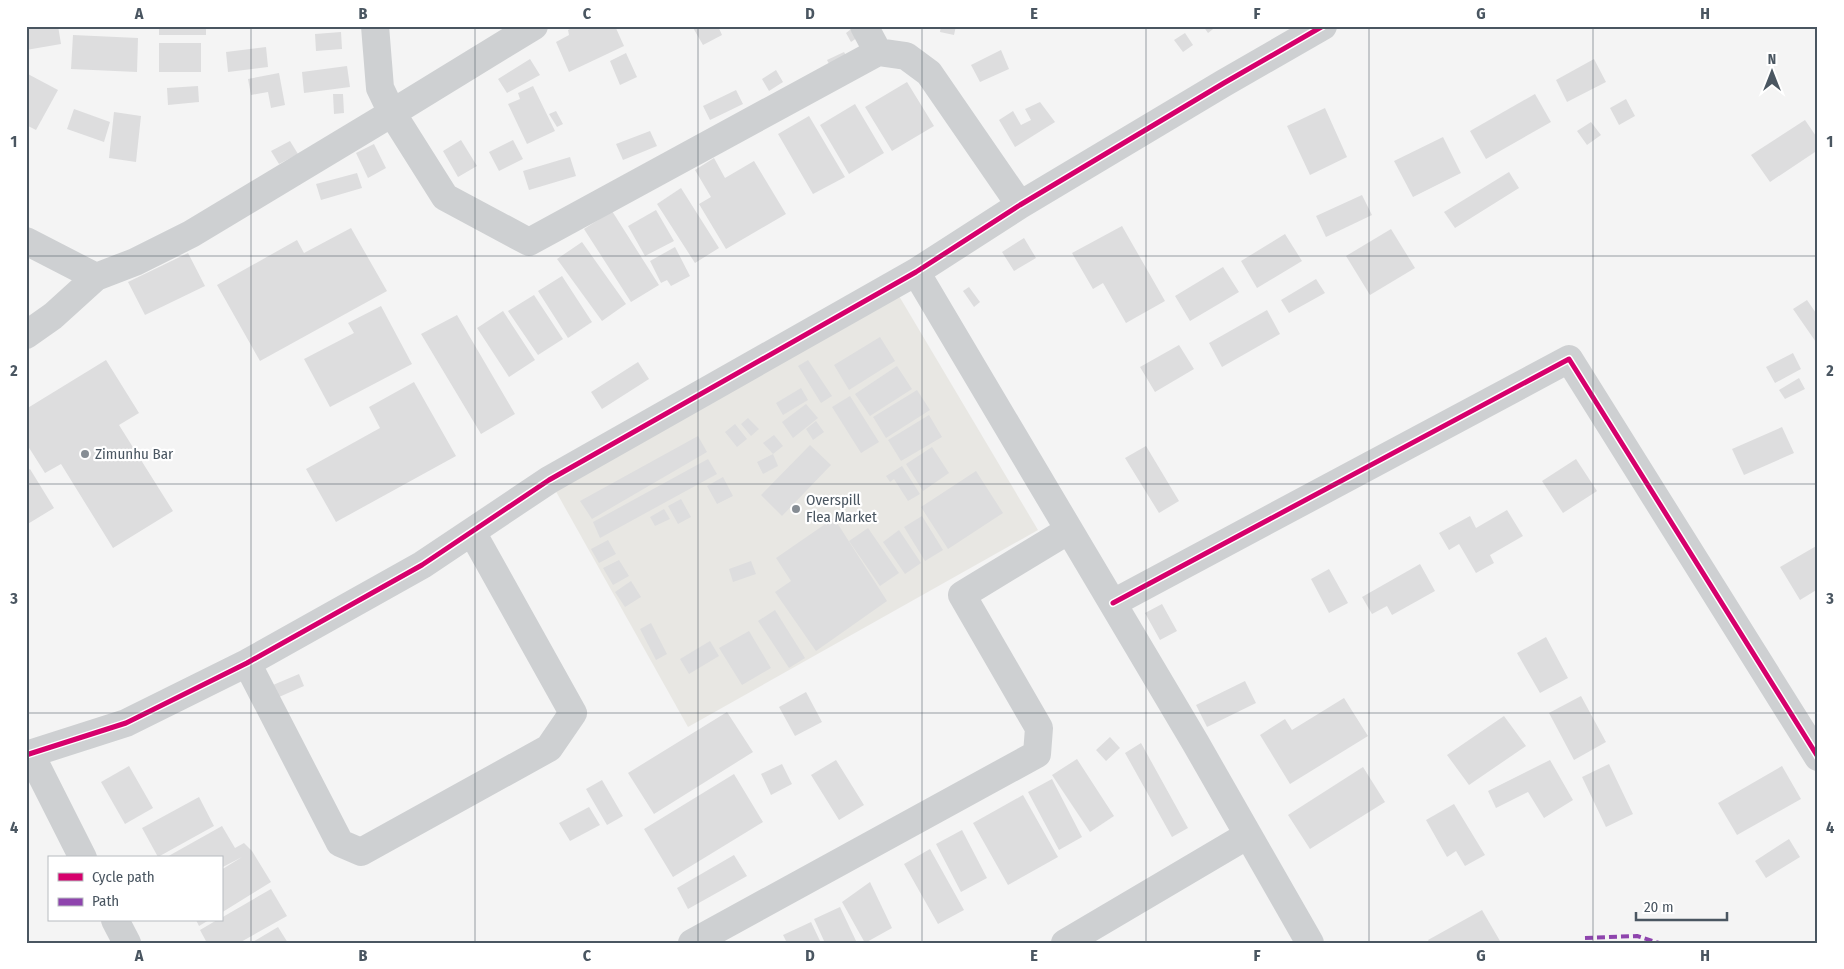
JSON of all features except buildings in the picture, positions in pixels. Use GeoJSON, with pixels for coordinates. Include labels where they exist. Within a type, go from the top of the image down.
{"type":"FeatureCollection","features":[{"type":"Feature","properties":{"kind":"street"},"geometry":{"type":"LineString","coordinates":[[375,26],[380,88],[392,114],[445,197],[529,242],[878,52],[906,56],[929,73],[1020,205]]}},
{"type":"Feature","properties":{"kind":"street"},"geometry":{"type":"LineString","coordinates":[[26,335],[53,316],[96,277],[135,262],[191,234],[392,114],[534,26]]}},
{"type":"Feature","properties":{"kind":"street"},"geometry":{"type":"LineString","coordinates":[[864,26],[878,52]]}},
{"type":"Feature","properties":{"kind":"street"},"geometry":{"type":"LineString","coordinates":[[82,856],[28,755],[126,723],[247,663],[422,565],[549,480],[916,272],[1020,205],[1323,26]]}},
{"type":"Feature","properties":{"kind":"street"},"geometry":{"type":"LineString","coordinates":[[26,241],[96,277]]}},
{"type":"Feature","properties":{"kind":"street"},"geometry":{"type":"LineString","coordinates":[[916,272],[1113,603],[1310,943]]}},
{"type":"Feature","properties":{"kind":"street"},"geometry":{"type":"LineString","coordinates":[[1113,603],[1569,359],[1818,757]]}},
{"type":"Feature","properties":{"kind":"street"},"geometry":{"type":"LineString","coordinates":[[692,943],[1036,754],[1040,728],[962,595],[1069,530]]}},
{"type":"Feature","properties":{"kind":"street"},"geometry":{"type":"LineString","coordinates":[[247,663],[340,843],[361,852],[549,748],[574,713],[472,532]]}},
{"type":"Feature","properties":{"kind":"street"},"geometry":{"type":"LineString","coordinates":[[1065,943],[1248,835]]}},
{"type":"Feature","properties":{"kind":"street"},"geometry":{"type":"LineString","coordinates":[[116,922],[127,943]]}},
{"type":"Feature","properties":{"kind":"shaded area","name":"Overspill Flea Market"},"geometry":{"type":"Polygon","coordinates":[[[899,296],[1038,530],[688,727],[554,488],[899,296]]]}},
{"type":"Feature","properties":{"kind":"marked path"},"geometry":{"type":"LineString","coordinates":[[1585,938],[1637,936],[1659,943]]}},
{"type":"Feature","properties":{"kind":"cycle path"},"geometry":{"type":"LineString","coordinates":[[26,755],[126,723],[247,663],[422,565],[549,480],[916,272],[1020,205],[1323,26]]}},
{"type":"Feature","properties":{"kind":"cycle path"},"geometry":{"type":"LineString","coordinates":[[1113,603],[1569,359],[1818,757]]}},
{"type":"Feature","properties":{"kind":"place","name":"Zimunhu Bar"},"geometry":{"type":"Point","coordinates":[85,454]}},
{"type":"Feature","properties":{"kind":"place","name":"Overspill Flea Market"},"geometry":{"type":"Point","coordinates":[796,509]}}]}
